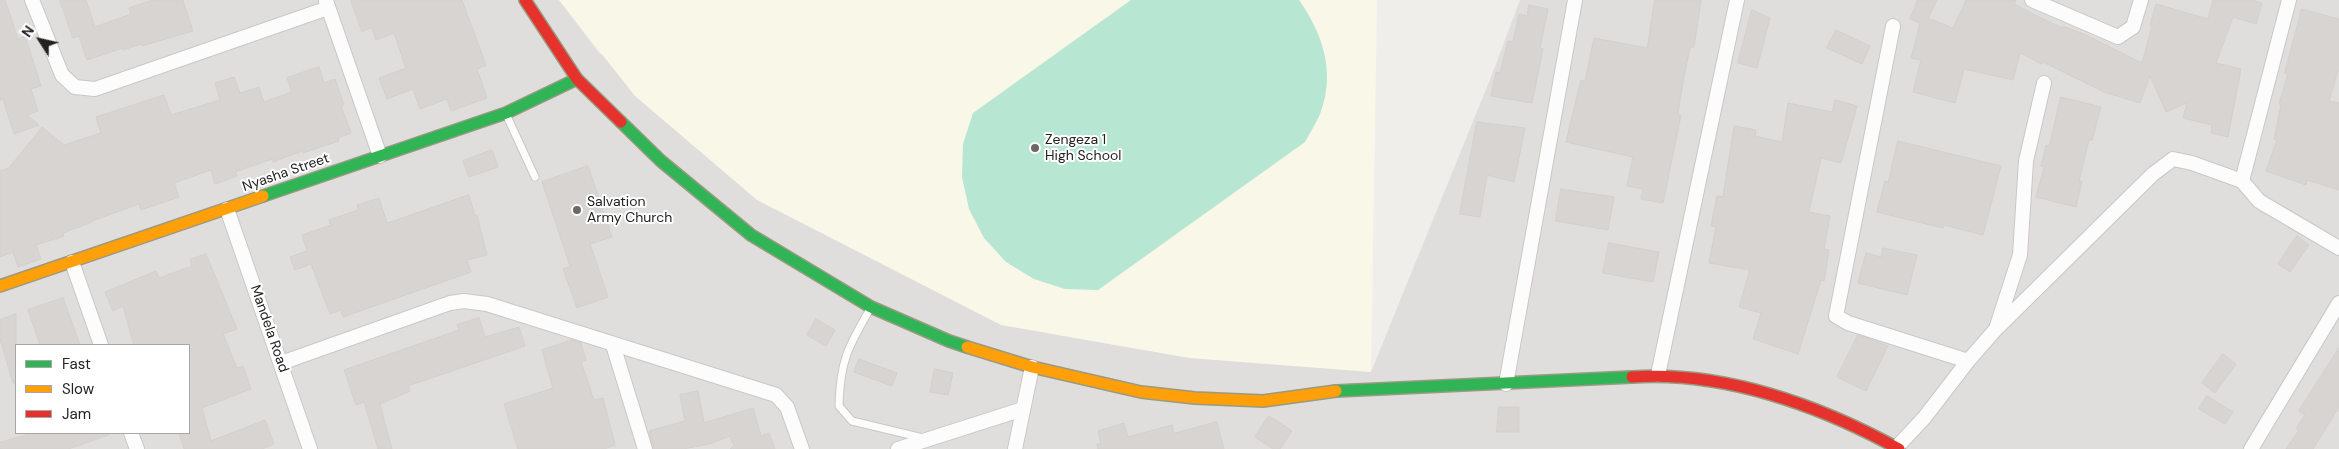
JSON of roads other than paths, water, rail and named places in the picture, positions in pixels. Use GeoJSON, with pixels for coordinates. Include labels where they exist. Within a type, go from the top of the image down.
{"type":"FeatureCollection","features":[{"type":"Feature","properties":{"kind":"street"},"geometry":{"type":"LineString","coordinates":[[32,0],[62,75],[74,87],[95,89],[327,4],[380,156]]}},
{"type":"Feature","properties":{"kind":"street"},"geometry":{"type":"LineString","coordinates":[[525,0],[577,78],[660,161],[751,235],[871,307],[949,341],[1032,367],[1140,392],[1195,398],[1263,401],[1351,390],[1506,384],[1658,375],[1723,383],[1783,399],[1857,426],[1897,449],[1924,418],[1968,360],[1996,329],[2146,180],[2173,159],[2192,163],[2242,182],[2259,201],[2339,248]]}},
{"type":"Feature","properties":{"kind":"street"},"geometry":{"type":"LineString","coordinates":[[1506,384],[1575,0]]}},
{"type":"Feature","properties":{"kind":"street"},"geometry":{"type":"LineString","coordinates":[[1658,375],[1737,0]]}},
{"type":"Feature","properties":{"kind":"street"},"geometry":{"type":"LineString","coordinates":[[2032,0],[2118,37],[2133,27],[2141,0]]}},
{"type":"Feature","properties":{"kind":"street"},"geometry":{"type":"LineString","coordinates":[[2242,182],[2289,0]]}},
{"type":"Feature","properties":{"kind":"street"},"geometry":{"type":"LineString","coordinates":[[1894,26],[1836,316],[1848,323],[1968,360]]}},
{"type":"Feature","properties":{"kind":"street","name":"Nyasha Street"},"geometry":{"type":"LineString","coordinates":[[0,286],[506,113],[577,78]]}},
{"type":"Feature","properties":{"kind":"street"},"geometry":{"type":"LineString","coordinates":[[1996,329],[2020,255],[2026,161],[2044,83]]}},
{"type":"Feature","properties":{"kind":"street","name":"Mandela Road"},"geometry":{"type":"LineString","coordinates":[[228,209],[310,449]]}},
{"type":"Feature","properties":{"kind":"street"},"geometry":{"type":"LineString","coordinates":[[72,262],[101,344]]}},
{"type":"Feature","properties":{"kind":"street"},"geometry":{"type":"LineString","coordinates":[[281,363],[450,303],[464,301],[487,304],[776,395],[787,407],[802,449]]}},
{"type":"Feature","properties":{"kind":"street"},"geometry":{"type":"LineString","coordinates":[[2252,449],[2339,303]]}},
{"type":"Feature","properties":{"kind":"street"},"geometry":{"type":"LineString","coordinates":[[613,345],[646,449]]}},
{"type":"Feature","properties":{"kind":"street"},"geometry":{"type":"LineString","coordinates":[[1015,449],[1032,367]]}},
{"type":"Feature","properties":{"kind":"street"},"geometry":{"type":"LineString","coordinates":[[898,449],[1023,409]]}},
{"type":"Feature","properties":{"kind":"street"},"geometry":{"type":"LineString","coordinates":[[132,434],[137,449]]}},
{"type":"Feature","properties":{"kind":"lane"},"geometry":{"type":"LineString","coordinates":[[506,113],[534,177]]}},
{"type":"Feature","properties":{"kind":"lane"},"geometry":{"type":"LineString","coordinates":[[871,307],[849,346],[840,376],[839,406],[852,421],[929,439]]}},
{"type":"Feature","properties":{"kind":"place","name":"Zengeza 1 High School"},"geometry":{"type":"Point","coordinates":[1035,148]}},
{"type":"Feature","properties":{"kind":"place","name":"Salvation Army Church"},"geometry":{"type":"Point","coordinates":[577,210]}}]}
